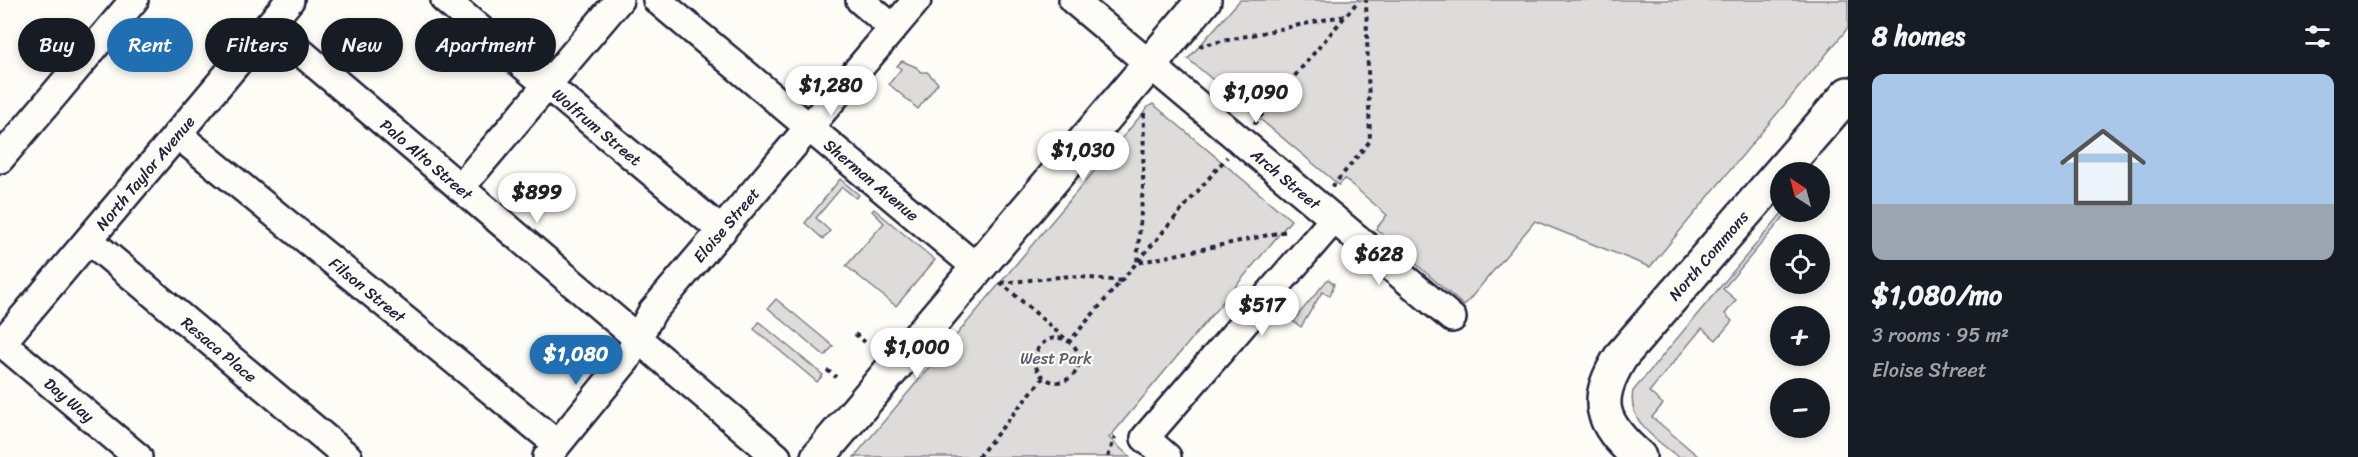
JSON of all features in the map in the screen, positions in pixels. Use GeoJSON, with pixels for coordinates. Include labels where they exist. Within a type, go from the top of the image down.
{"type":"FeatureCollection","features":[{"type":"Feature","properties":{"kind":"main road"},"geometry":{"type":"LineString","coordinates":[[818,457],[991,277],[1149,63],[1204,0]]}},
{"type":"Feature","properties":{"kind":"main road","name":"North Commons"},"geometry":{"type":"LineString","coordinates":[[1639,457],[1623,443],[1607,420],[1602,396],[1611,372],[1622,355],[1848,94]]}},
{"type":"Feature","properties":{"kind":"street"},"geometry":{"type":"LineString","coordinates":[[0,159],[134,0]]}},
{"type":"Feature","properties":{"kind":"street","name":"North Taylor Avenue"},"geometry":{"type":"LineString","coordinates":[[275,18],[290,0]]}},
{"type":"Feature","properties":{"kind":"street","name":"Wolfrum Street"},"geometry":{"type":"LineString","coordinates":[[445,0],[722,231]]}},
{"type":"Feature","properties":{"kind":"street"},"geometry":{"type":"LineString","coordinates":[[460,188],[619,0]]}},
{"type":"Feature","properties":{"kind":"street","name":"Sherman Avenue"},"geometry":{"type":"LineString","coordinates":[[657,0],[991,277]]}},
{"type":"Feature","properties":{"kind":"street"},"geometry":{"type":"LineString","coordinates":[[860,0],[893,28]]}},
{"type":"Feature","properties":{"kind":"street","name":"Eloise Street"},"geometry":{"type":"LineString","coordinates":[[552,451],[626,360],[652,312],[917,0]]}},
{"type":"Feature","properties":{"kind":"street","name":"Arch Street"},"geometry":{"type":"LineString","coordinates":[[1072,0],[1452,318]]}},
{"type":"Feature","properties":{"kind":"street","name":"Palo Alto Street"},"geometry":{"type":"LineString","coordinates":[[309,59],[777,457]]}},
{"type":"Feature","properties":{"kind":"street","name":"North Taylor Avenue"},"geometry":{"type":"LineString","coordinates":[[1,344],[229,72]]}},
{"type":"Feature","properties":{"kind":"street","name":"Filson Street"},"geometry":{"type":"LineString","coordinates":[[177,134],[552,451]]}},
{"type":"Feature","properties":{"kind":"street","name":"Arch Street"},"geometry":{"type":"LineString","coordinates":[[1162,456],[1145,438],[1334,219]]}},
{"type":"Feature","properties":{"kind":"street","name":"Resaca Place"},"geometry":{"type":"LineString","coordinates":[[88,240],[348,457]]}},
{"type":"Feature","properties":{"kind":"street","name":"Day Way"},"geometry":{"type":"LineString","coordinates":[[1,344],[138,457]]}},
{"type":"Feature","properties":{"kind":"path"},"geometry":{"type":"LineString","coordinates":[[1256,123],[1359,0]]}},
{"type":"Feature","properties":{"kind":"path"},"geometry":{"type":"LineString","coordinates":[[1331,187],[1370,141],[1366,0]]}},
{"type":"Feature","properties":{"kind":"path"},"geometry":{"type":"LineString","coordinates":[[1196,47],[1347,15]]}},
{"type":"Feature","properties":{"kind":"path"},"geometry":{"type":"LineString","coordinates":[[1137,263],[1143,187],[1144,107]]}},
{"type":"Feature","properties":{"kind":"path"},"geometry":{"type":"LineString","coordinates":[[1070,342],[1226,158]]}},
{"type":"Feature","properties":{"kind":"path"},"geometry":{"type":"LineString","coordinates":[[1137,263],[1287,231]]}},
{"type":"Feature","properties":{"kind":"path"},"geometry":{"type":"LineString","coordinates":[[991,277],[1070,276],[1122,281]]}},
{"type":"Feature","properties":{"kind":"path"},"geometry":{"type":"LineString","coordinates":[[991,277],[1070,342],[1078,354],[1079,362],[1072,376],[1060,382],[1043,378],[1034,363],[1038,348],[1051,339],[1064,339],[1070,342]]}},
{"type":"Feature","properties":{"kind":"path"},"geometry":{"type":"LineString","coordinates":[[855,334],[865,342]]}},
{"type":"Feature","properties":{"kind":"path"},"geometry":{"type":"LineString","coordinates":[[827,370],[836,377]]}},
{"type":"Feature","properties":{"kind":"path"},"geometry":{"type":"LineString","coordinates":[[978,457],[1043,378]]}},
{"type":"Feature","properties":{"kind":"path"},"geometry":{"type":"LineString","coordinates":[[1108,457],[1115,437]]}},
{"type":"Feature","properties":{"kind":"green space"},"geometry":{"type":"Polygon","coordinates":[[[1240,0],[1848,0],[1848,28],[1650,267],[1535,221],[1464,306],[1376,229],[1387,215],[1345,179],[1339,185],[1188,59],[1240,0]]]}},
{"type":"Feature","properties":{"kind":"green space"},"geometry":{"type":"Polygon","coordinates":[[[902,61],[916,67],[921,72],[927,72],[938,83],[918,109],[889,84],[901,69],[897,66],[902,61]]]}},
{"type":"Feature","properties":{"kind":"green space","name":"West Park"},"geometry":{"type":"Polygon","coordinates":[[[1153,104],[1291,220],[1109,438],[1130,457],[854,457],[1148,107],[1153,104]]]}},
{"type":"Feature","properties":{"kind":"green space"},"geometry":{"type":"Polygon","coordinates":[[[840,179],[859,195],[856,198],[842,187],[816,218],[830,231],[823,239],[805,223],[840,179]]]}},
{"type":"Feature","properties":{"kind":"green space"},"geometry":{"type":"Polygon","coordinates":[[[874,209],[935,260],[896,306],[846,266],[884,223],[872,211],[874,209]]]}},
{"type":"Feature","properties":{"kind":"green space"},"geometry":{"type":"Polygon","coordinates":[[[1775,222],[1780,222],[1723,289],[1736,300],[1725,314],[1732,321],[1716,340],[1702,328],[1649,392],[1663,404],[1652,417],[1699,457],[1678,457],[1645,429],[1635,412],[1632,402],[1633,391],[1775,222]]]}},
{"type":"Feature","properties":{"kind":"green space"},"geometry":{"type":"Polygon","coordinates":[[[1328,279],[1334,284],[1330,296],[1322,292],[1301,327],[1293,321],[1328,279]]]}},
{"type":"Feature","properties":{"kind":"green space"},"geometry":{"type":"Polygon","coordinates":[[[776,299],[833,346],[825,356],[768,308],[776,299]]]}},
{"type":"Feature","properties":{"kind":"green space"},"geometry":{"type":"Polygon","coordinates":[[[759,322],[823,375],[817,382],[754,329],[759,322]]]}}]}
